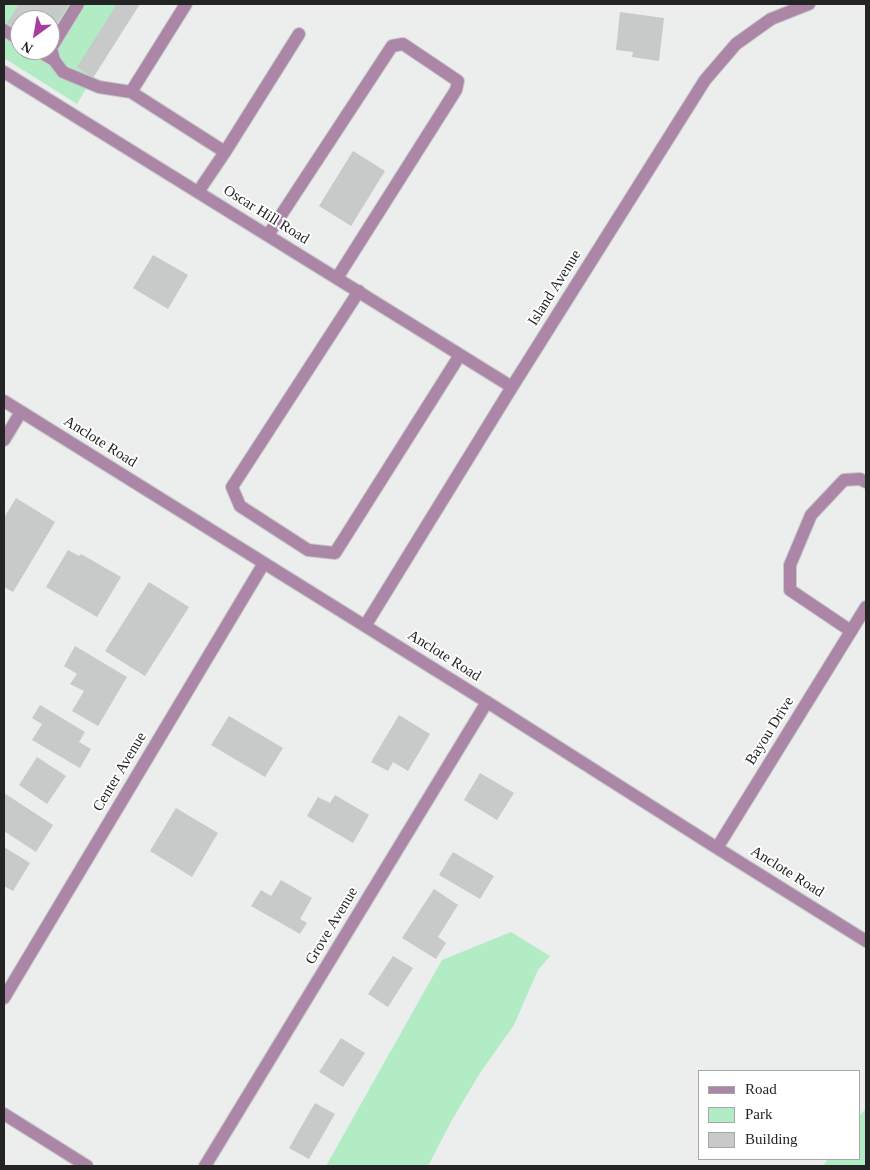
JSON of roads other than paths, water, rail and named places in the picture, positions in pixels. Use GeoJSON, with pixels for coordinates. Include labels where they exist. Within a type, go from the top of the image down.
{"type":"FeatureCollection","features":[{"type":"Feature","properties":{"kind":"street"},"geometry":{"type":"LineString","coordinates":[[60,33],[78,4]]}},
{"type":"Feature","properties":{"kind":"street"},"geometry":{"type":"LineString","coordinates":[[131,92],[186,4]]}},
{"type":"Feature","properties":{"kind":"street","name":"Island Avenue"},"geometry":{"type":"LineString","coordinates":[[365,626],[512,386],[705,80],[736,44],[771,19],[803,5]]}},
{"type":"Feature","properties":{"kind":"street"},"geometry":{"type":"LineString","coordinates":[[198,192],[299,34]]}},
{"type":"Feature","properties":{"kind":"street"},"geometry":{"type":"LineString","coordinates":[[268,236],[392,46],[403,44],[458,81],[456,90],[337,278]]}},
{"type":"Feature","properties":{"kind":"street"},"geometry":{"type":"LineString","coordinates":[[54,60],[63,72],[99,88],[131,92],[225,152]]}},
{"type":"Feature","properties":{"kind":"street","name":"Oscar Hill Road"},"geometry":{"type":"LineString","coordinates":[[4,72],[512,386]]}},
{"type":"Feature","properties":{"kind":"street"},"geometry":{"type":"LineString","coordinates":[[358,292],[232,487],[240,506],[308,550],[335,553],[460,355]]}},
{"type":"Feature","properties":{"kind":"street","name":"Anclote Road"},"geometry":{"type":"LineString","coordinates":[[4,401],[866,941]]}},
{"type":"Feature","properties":{"kind":"street"},"geometry":{"type":"LineString","coordinates":[[4,440],[21,412]]}},
{"type":"Feature","properties":{"kind":"street"},"geometry":{"type":"LineString","coordinates":[[851,631],[790,590],[790,565],[811,515],[844,480],[860,479],[866,482]]}},
{"type":"Feature","properties":{"kind":"street","name":"Center Avenue"},"geometry":{"type":"LineString","coordinates":[[4,998],[264,563]]}},
{"type":"Feature","properties":{"kind":"street","name":"Bayou Drive"},"geometry":{"type":"LineString","coordinates":[[717,848],[866,607]]}},
{"type":"Feature","properties":{"kind":"street","name":"Grove Avenue"},"geometry":{"type":"LineString","coordinates":[[205,1166],[487,702]]}},
{"type":"Feature","properties":{"kind":"street"},"geometry":{"type":"LineString","coordinates":[[4,1114],[88,1166]]}}]}
